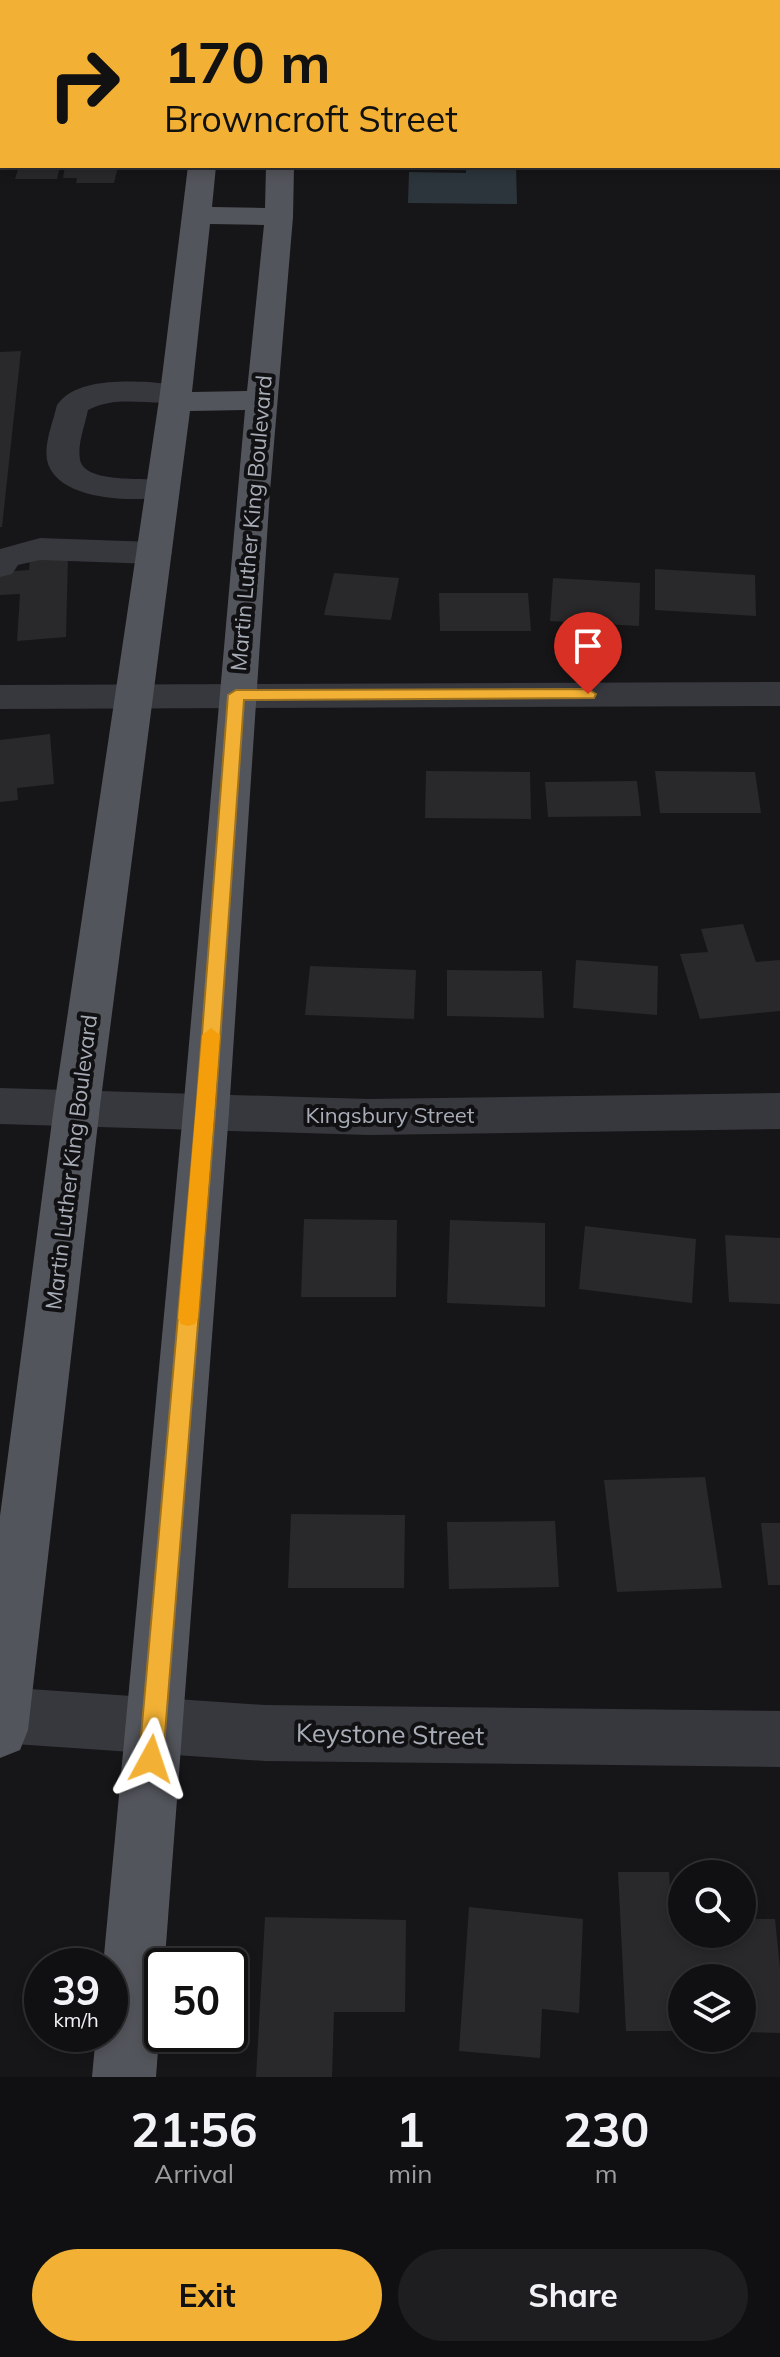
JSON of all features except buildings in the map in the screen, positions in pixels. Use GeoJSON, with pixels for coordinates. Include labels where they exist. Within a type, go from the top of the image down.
{"type":"FeatureCollection","features":[{"type":"Feature","properties":{"kind":"main road","name":"Martin Luther King Boulevard"},"geometry":{"type":"LineString","coordinates":[[1,1720],[77,1106],[163,488],[202,168]]}},
{"type":"Feature","properties":{"kind":"main road","name":"Martin Luther King Boulevard"},"geometry":{"type":"LineString","coordinates":[[124,2077],[206,1112],[260,400],[279,217],[280,168]]}},
{"type":"Feature","properties":{"kind":"main road"},"geometry":{"type":"LineString","coordinates":[[195,215],[279,217]]}},
{"type":"Feature","properties":{"kind":"main road"},"geometry":{"type":"LineString","coordinates":[[175,397],[260,400]]}},
{"type":"Feature","properties":{"kind":"street"},"geometry":{"type":"LineString","coordinates":[[163,488],[94,486],[82,481],[69,473],[64,461],[65,445],[73,405],[87,396],[102,392],[175,397]]}},
{"type":"Feature","properties":{"kind":"street"},"geometry":{"type":"LineString","coordinates":[[0,566],[5,558],[40,549],[154,553]]}},
{"type":"Feature","properties":{"kind":"street"},"geometry":{"type":"LineString","coordinates":[[0,697],[780,694]]}},
{"type":"Feature","properties":{"kind":"street","name":"Kingsbury Street"},"geometry":{"type":"LineString","coordinates":[[0,1106],[369,1117],[780,1111]]}},
{"type":"Feature","properties":{"kind":"street","name":"Keystone Street"},"geometry":{"type":"LineString","coordinates":[[1,1720],[265,1733],[780,1739]]}},
{"type":"Feature","properties":{"kind":"shaded area"},"geometry":{"type":"Polygon","coordinates":[[[466,168],[516,168],[517,204],[408,203],[409,172],[466,173],[466,168]]]}},
{"type":"Feature","properties":{"kind":"slow traffic"},"geometry":{"type":"LineString","coordinates":[[188,1318],[211,1035]]}},
{"type":"Feature","properties":{"kind":"route"},"geometry":{"type":"LineString","coordinates":[[151,1759],[206,1112],[236,695],[588,694]]}}]}
